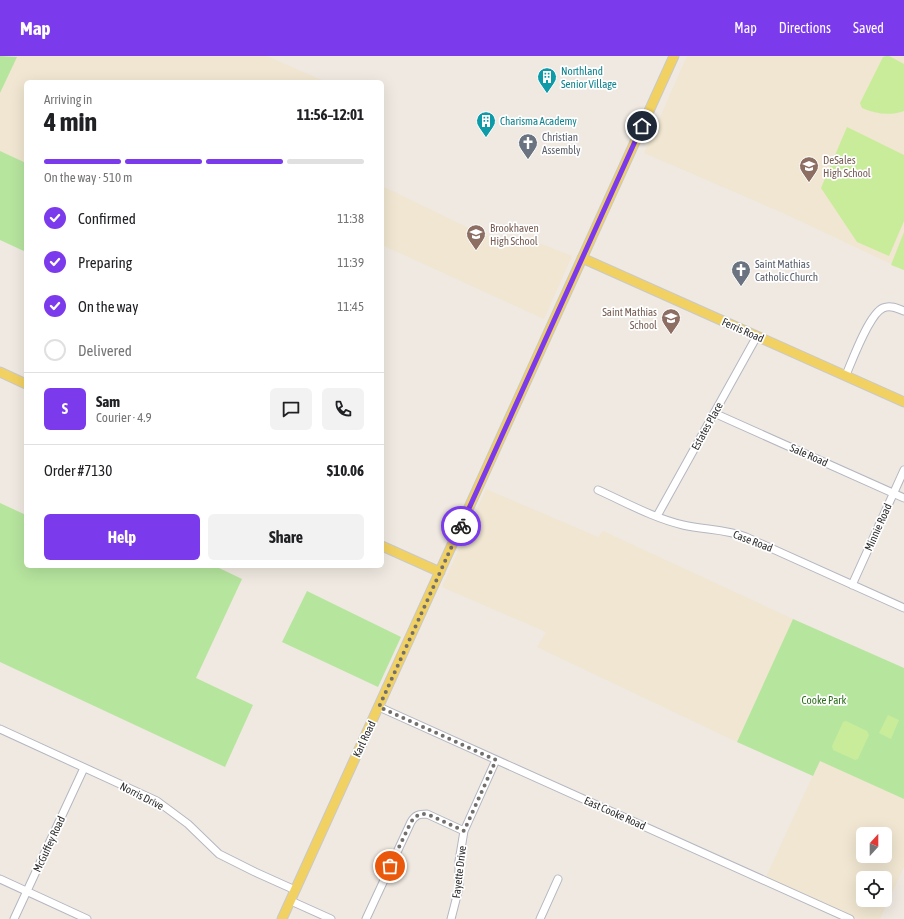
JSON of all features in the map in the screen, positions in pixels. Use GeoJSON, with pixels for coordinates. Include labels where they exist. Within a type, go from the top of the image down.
{"type":"FeatureCollection","features":[{"type":"Feature","properties":{"kind":"main road","name":"Karl Road"},"geometry":{"type":"LineString","coordinates":[[282,919],[674,56]]}},
{"type":"Feature","properties":{"kind":"main road","name":"Ferris Road"},"geometry":{"type":"LineString","coordinates":[[582,258],[904,402]]}},
{"type":"Feature","properties":{"kind":"main road"},"geometry":{"type":"LineString","coordinates":[[0,372],[24,383]]}},
{"type":"Feature","properties":{"kind":"main road"},"geometry":{"type":"LineString","coordinates":[[384,547],[440,572]]}},
{"type":"Feature","properties":{"kind":"street"},"geometry":{"type":"LineString","coordinates":[[846,376],[870,322],[877,312],[884,307],[890,306],[903,310]]}},
{"type":"Feature","properties":{"kind":"street","name":"Estates Place"},"geometry":{"type":"LineString","coordinates":[[657,516],[757,336]]}},
{"type":"Feature","properties":{"kind":"street","name":"Sale Road"},"geometry":{"type":"LineString","coordinates":[[714,413],[904,498]]}},
{"type":"Feature","properties":{"kind":"street","name":"Minnie Road"},"geometry":{"type":"LineString","coordinates":[[852,585],[904,470]]}},
{"type":"Feature","properties":{"kind":"street","name":"Case Road"},"geometry":{"type":"LineString","coordinates":[[598,490],[657,516],[684,525],[735,533],[904,608]]}},
{"type":"Feature","properties":{"kind":"street","name":"East Cooke Road"},"geometry":{"type":"LineString","coordinates":[[379,707],[850,919]]}},
{"type":"Feature","properties":{"kind":"street","name":"Norris Drive"},"geometry":{"type":"LineString","coordinates":[[0,729],[157,801],[188,824],[219,854],[295,890]]}},
{"type":"Feature","properties":{"kind":"street","name":"Fayette Drive"},"geometry":{"type":"LineString","coordinates":[[451,919],[459,888],[460,861],[464,831],[496,760]]}},
{"type":"Feature","properties":{"kind":"street","name":"McGuffey Road"},"geometry":{"type":"LineString","coordinates":[[14,919],[84,768]]}},
{"type":"Feature","properties":{"kind":"street"},"geometry":{"type":"LineString","coordinates":[[366,919],[415,816],[427,814],[464,831]]}},
{"type":"Feature","properties":{"kind":"street"},"geometry":{"type":"LineString","coordinates":[[0,879],[87,919]]}},
{"type":"Feature","properties":{"kind":"street"},"geometry":{"type":"LineString","coordinates":[[540,919],[558,879]]}},
{"type":"Feature","properties":{"kind":"street"},"geometry":{"type":"LineString","coordinates":[[290,901],[332,919]]}},
{"type":"Feature","properties":{"kind":"shaded area"},"geometry":{"type":"Polygon","coordinates":[[[14,56],[267,56],[321,80],[24,80],[24,162],[0,151],[0,93],[16,57],[14,56]]]}},
{"type":"Feature","properties":{"kind":"shaded area","name":"DeSales High School"},"geometry":{"type":"Polygon","coordinates":[[[687,56],[904,56],[904,270],[783,213],[644,153],[687,56]]]}},
{"type":"Feature","properties":{"kind":"shaded area","name":"Brookhaven High School"},"geometry":{"type":"Polygon","coordinates":[[[384,187],[483,235],[539,243],[572,256],[544,319],[384,246],[384,187]]]}},
{"type":"Feature","properties":{"kind":"shaded area"},"geometry":{"type":"Polygon","coordinates":[[[486,489],[598,537],[603,531],[793,619],[737,742],[537,647],[546,632],[442,587],[486,489]]]}},
{"type":"Feature","properties":{"kind":"shaded area"},"geometry":{"type":"Polygon","coordinates":[[[820,760],[904,799],[904,867],[892,893],[892,871],[856,871],[856,907],[886,907],[880,919],[858,919],[766,877],[820,760]]]}},
{"type":"Feature","properties":{"kind":"green space"},"geometry":{"type":"Polygon","coordinates":[[[0,56],[17,57],[0,93],[0,56]]]}},
{"type":"Feature","properties":{"kind":"green space"},"geometry":{"type":"Polygon","coordinates":[[[889,56],[904,64],[904,111],[899,113],[883,114],[872,112],[862,108],[860,103],[883,57],[889,56]]]}},
{"type":"Feature","properties":{"kind":"green space"},"geometry":{"type":"Polygon","coordinates":[[[847,127],[904,155],[904,221],[889,256],[857,242],[821,188],[847,127]]]}},
{"type":"Feature","properties":{"kind":"green space"},"geometry":{"type":"Polygon","coordinates":[[[0,151],[24,162],[24,251],[0,240],[0,151]]]}},
{"type":"Feature","properties":{"kind":"green space"},"geometry":{"type":"Polygon","coordinates":[[[904,232],[904,270],[891,265],[904,232]]]}},
{"type":"Feature","properties":{"kind":"green space"},"geometry":{"type":"Polygon","coordinates":[[[0,503],[24,514],[24,568],[219,568],[242,579],[196,678],[253,705],[225,767],[0,662],[0,503]]]}},
{"type":"Feature","properties":{"kind":"green space"},"geometry":{"type":"Polygon","coordinates":[[[307,591],[401,637],[378,687],[282,642],[307,591]]]}},
{"type":"Feature","properties":{"kind":"green space","name":"Cooke Park"},"geometry":{"type":"Polygon","coordinates":[[[793,619],[904,668],[904,799],[820,761],[813,776],[737,742],[793,619]]]}},
{"type":"Feature","properties":{"kind":"green space"},"geometry":{"type":"Polygon","coordinates":[[[888,715],[899,720],[891,739],[879,733],[888,715]]]}},
{"type":"Feature","properties":{"kind":"green space"},"geometry":{"type":"Polygon","coordinates":[[[846,721],[867,731],[869,735],[858,759],[855,760],[833,750],[832,746],[843,722],[846,721]]]}},
{"type":"Feature","properties":{"kind":"way so far"},"geometry":{"type":"LineString","coordinates":[[390,866],[415,816],[427,814],[464,831],[496,760],[379,707],[461,526]]}},
{"type":"Feature","properties":{"kind":"place","name":"Northland Senior Village"},"geometry":{"type":"Point","coordinates":[547,94]}},
{"type":"Feature","properties":{"kind":"place","name":"Charisma Academy"},"geometry":{"type":"Point","coordinates":[486,138]}},
{"type":"Feature","properties":{"kind":"place","name":"Christian Assembly"},"geometry":{"type":"Point","coordinates":[528,160]}},
{"type":"Feature","properties":{"kind":"place","name":"DeSales High School"},"geometry":{"type":"Point","coordinates":[809,183]}},
{"type":"Feature","properties":{"kind":"place","name":"Brookhaven High School"},"geometry":{"type":"Point","coordinates":[476,251]}},
{"type":"Feature","properties":{"kind":"place","name":"Saint Mathias Catholic Church"},"geometry":{"type":"Point","coordinates":[741,287]}},
{"type":"Feature","properties":{"kind":"place","name":"Saint Mathias School"},"geometry":{"type":"Point","coordinates":[671,335]}},
{"type":"Feature","properties":{"kind":"route"},"geometry":{"type":"LineString","coordinates":[[461,526],[642,126]]}}]}
